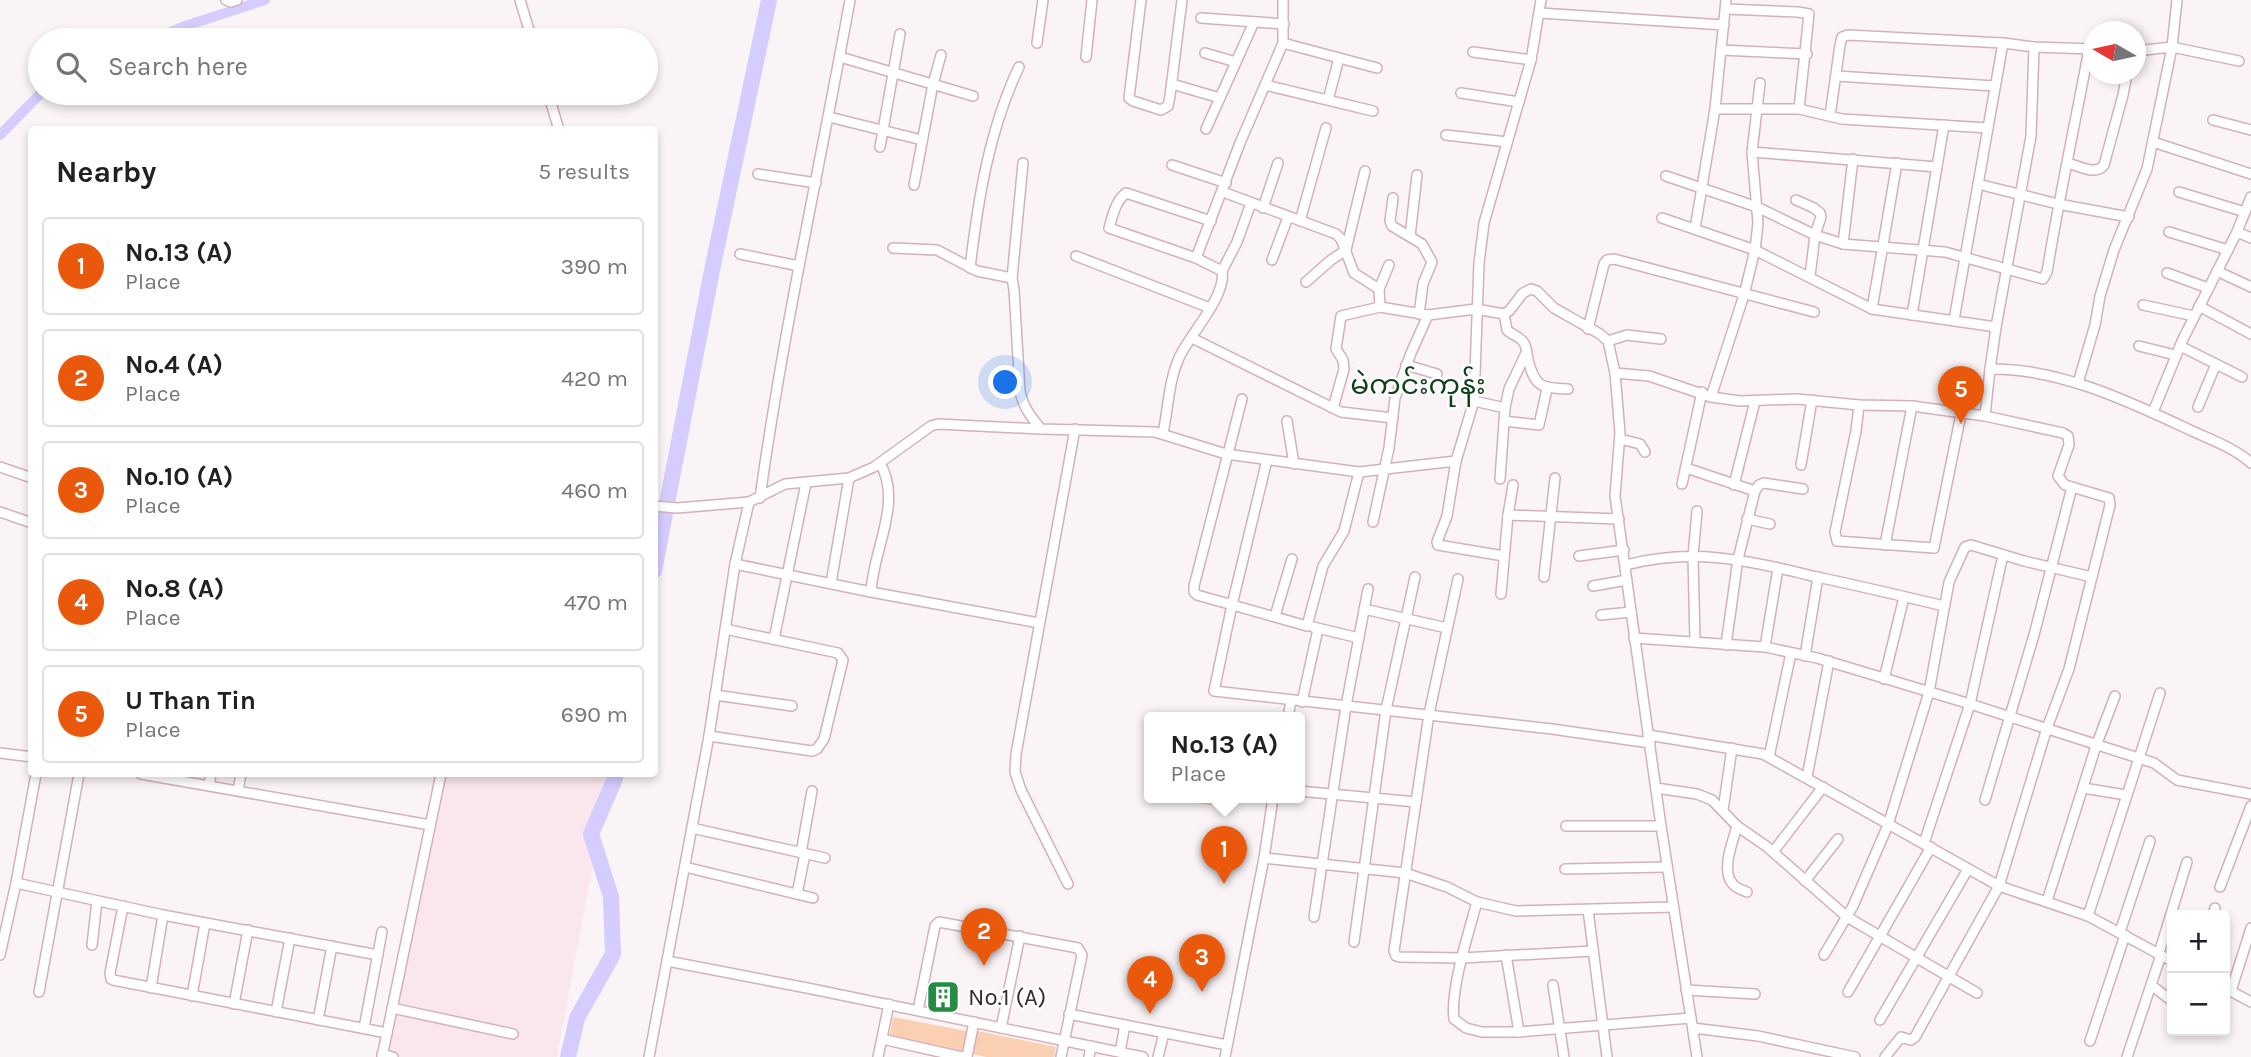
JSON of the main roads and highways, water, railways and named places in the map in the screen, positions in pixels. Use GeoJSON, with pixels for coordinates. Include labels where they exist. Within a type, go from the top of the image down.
{"type":"FeatureCollection","features":[{"type":"Feature","properties":{"kind":"waterway"},"geometry":{"type":"LineString","coordinates":[[180,28],[265,0]]}},
{"type":"Feature","properties":{"kind":"waterway"},"geometry":{"type":"LineString","coordinates":[[658,550],[712,270],[769,0]]}},
{"type":"Feature","properties":{"kind":"waterway"},"geometry":{"type":"LineString","coordinates":[[0,135],[29,105]]}},
{"type":"Feature","properties":{"kind":"waterway"},"geometry":{"type":"LineString","coordinates":[[568,1057],[577,1018],[613,954],[611,897],[591,834],[615,777]]}},
{"type":"Feature","properties":{"kind":"place","name":"U Than Tin"},"geometry":{"type":"Point","coordinates":[1961,424]}},
{"type":"Feature","properties":{"kind":"place","name":"No.13 (A)"},"geometry":{"type":"Point","coordinates":[1224,884]}},
{"type":"Feature","properties":{"kind":"place","name":"No.4 (A)"},"geometry":{"type":"Point","coordinates":[984,966]}},
{"type":"Feature","properties":{"kind":"place","name":"No.10 (A)"},"geometry":{"type":"Point","coordinates":[1202,992]}},
{"type":"Feature","properties":{"kind":"place","name":"No.1 (A)"},"geometry":{"type":"Point","coordinates":[943,997]}},
{"type":"Feature","properties":{"kind":"place","name":"No.8 (A)"},"geometry":{"type":"Point","coordinates":[1150,1014]}},
{"type":"Feature","properties":{"kind":"district","name":"မဲကင်းကုန်း"},"geometry":{"type":"Point","coordinates":[1418,384]}}]}
